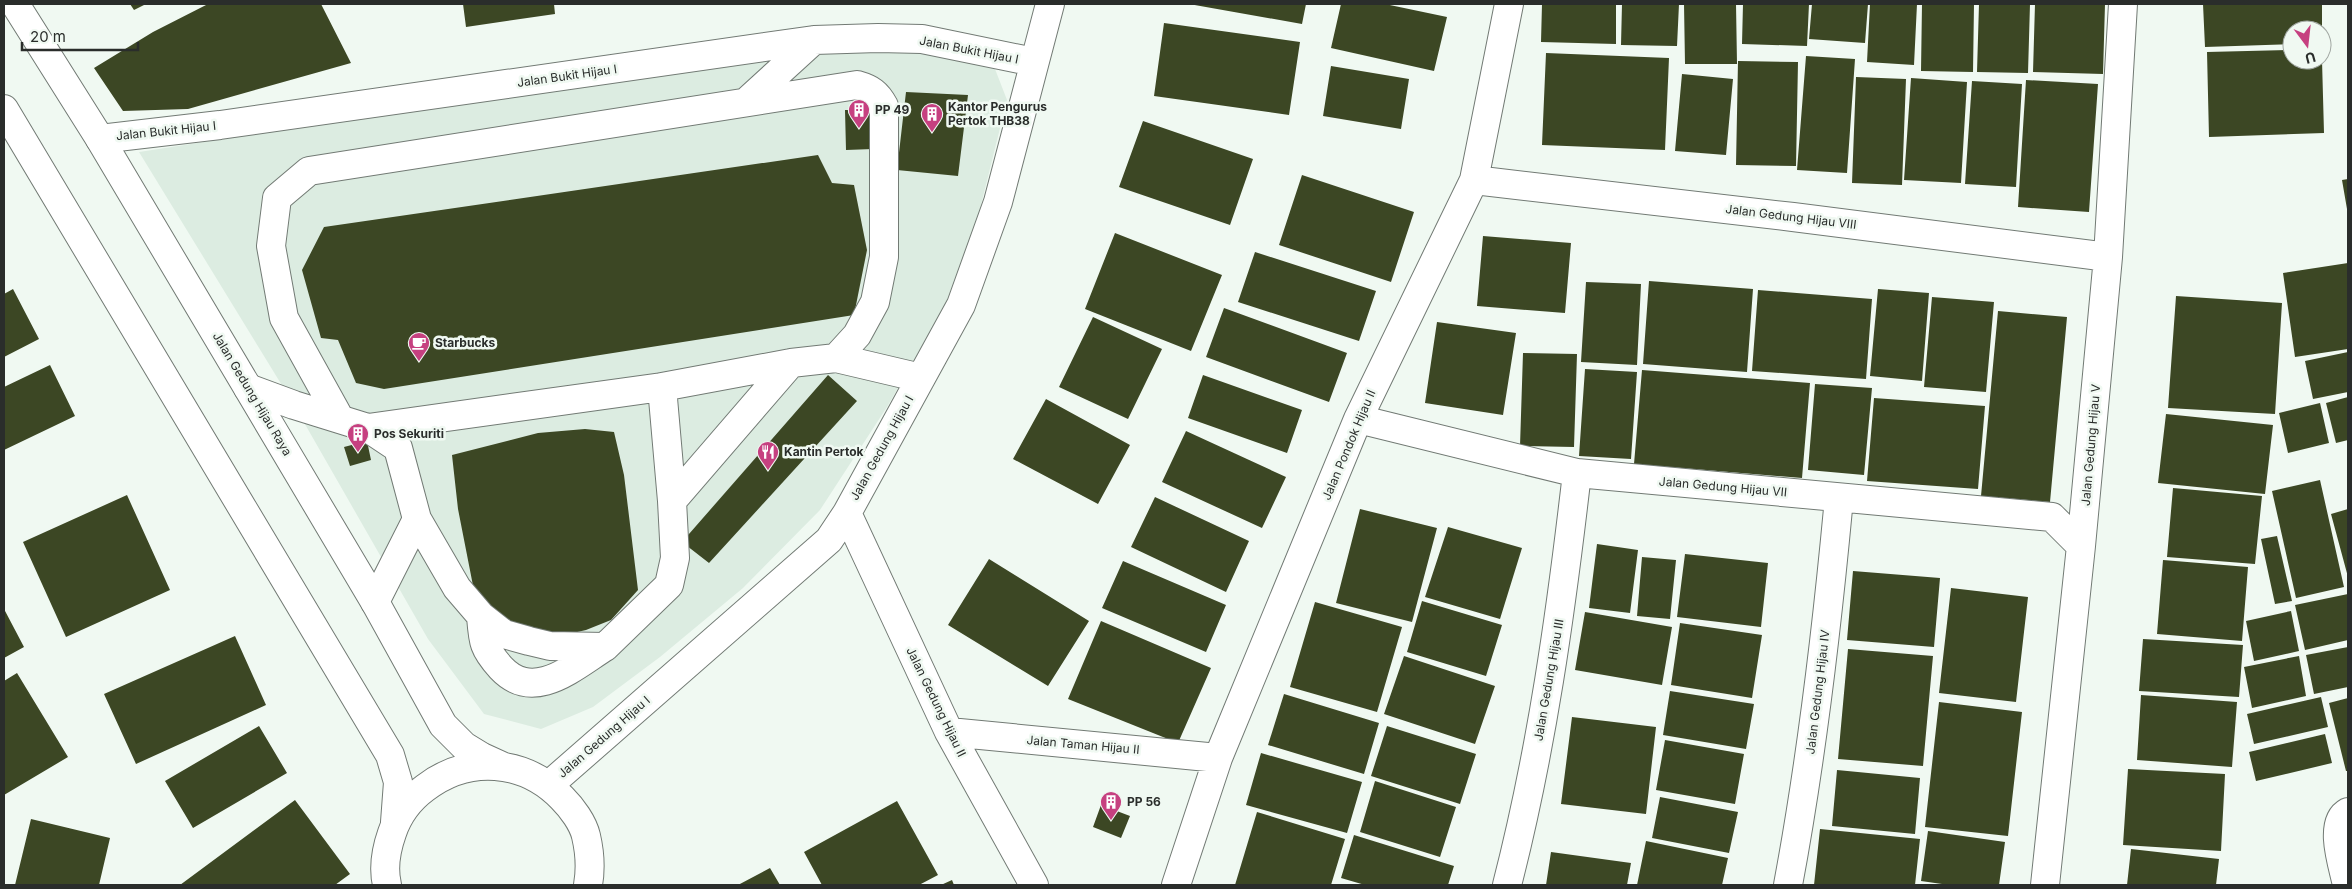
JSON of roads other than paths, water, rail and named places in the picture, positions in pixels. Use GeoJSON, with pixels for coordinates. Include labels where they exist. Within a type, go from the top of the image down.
{"type":"FeatureCollection","features":[{"type":"Feature","properties":{"kind":"street","name":"Jalan Gedung Hijau Raya"},"geometry":{"type":"LineString","coordinates":[[15,4],[100,139],[376,602],[444,725],[464,746],[504,767]]}},
{"type":"Feature","properties":{"kind":"street","name":"Jalan Gedung Hijau I"},"geometry":{"type":"LineString","coordinates":[[549,785],[829,540],[847,513],[961,305],[998,202],[1050,4]]}},
{"type":"Feature","properties":{"kind":"street","name":"Jalan Pondok Hijau II"},"geometry":{"type":"LineString","coordinates":[[1176,885],[1218,758],[1358,419],[1474,180],[1509,4]]}},
{"type":"Feature","properties":{"kind":"street","name":"Jalan Gedung Hijau V"},"geometry":{"type":"LineString","coordinates":[[2045,885],[2081,546],[2108,257],[2123,4]]}},
{"type":"Feature","properties":{"kind":"street","name":"Jalan Bukit Hijau I"},"geometry":{"type":"LineString","coordinates":[[100,139],[230,124],[814,40],[922,39],[1034,62]]}},
{"type":"Feature","properties":{"kind":"street"},"geometry":{"type":"LineString","coordinates":[[746,102],[814,40]]}},
{"type":"Feature","properties":{"kind":"street"},"geometry":{"type":"LineString","coordinates":[[340,419],[284,318],[271,246],[277,198],[309,171],[857,85],[871,89],[879,96],[884,106],[884,257],[875,302],[857,335],[836,358]]}},
{"type":"Feature","properties":{"kind":"street"},"geometry":{"type":"LineString","coordinates":[[4,108],[390,755],[398,782],[395,822],[386,849],[384,876],[386,885]]}},
{"type":"Feature","properties":{"kind":"street","name":"Jalan Gedung Hijau VIII"},"geometry":{"type":"LineString","coordinates":[[1474,180],[1792,216],[2108,257]]}},
{"type":"Feature","properties":{"kind":"street"},"geometry":{"type":"LineString","coordinates":[[368,428],[662,387],[790,363],[836,358],[921,378]]}},
{"type":"Feature","properties":{"kind":"street"},"geometry":{"type":"LineString","coordinates":[[672,501],[790,363]]}},
{"type":"Feature","properties":{"kind":"street"},"geometry":{"type":"LineString","coordinates":[[482,616],[483,644],[510,678],[531,684],[554,678],[605,647],[669,585],[675,558],[662,387]]}},
{"type":"Feature","properties":{"kind":"street"},"geometry":{"type":"LineString","coordinates":[[248,388],[294,405],[368,428],[398,448],[417,520],[456,588],[482,616],[504,634],[550,646],[605,647]]}},
{"type":"Feature","properties":{"kind":"street","name":"Jalan Gedung Hijau VII"},"geometry":{"type":"LineString","coordinates":[[1358,419],[1577,473],[2052,517],[2081,546]]}},
{"type":"Feature","properties":{"kind":"street","name":"Jalan Gedung Hijau III"},"geometry":{"type":"LineString","coordinates":[[1507,885],[1544,719],[1563,596],[1577,473]]}},
{"type":"Feature","properties":{"kind":"street","name":"Jalan Gedung Hijau IV"},"geometry":{"type":"LineString","coordinates":[[1788,885],[1801,816],[1824,657],[1839,498]]}},
{"type":"Feature","properties":{"kind":"street","name":"Jalan Gedung Hijau II"},"geometry":{"type":"LineString","coordinates":[[847,513],[949,732],[1034,885]]}},
{"type":"Feature","properties":{"kind":"street"},"geometry":{"type":"LineString","coordinates":[[376,602],[417,520]]}},
{"type":"Feature","properties":{"kind":"street","name":"Jalan Taman Hijau II"},"geometry":{"type":"LineString","coordinates":[[949,732],[1218,758]]}},
{"type":"Feature","properties":{"kind":"street"},"geometry":{"type":"LineString","coordinates":[[395,822],[414,796],[440,776],[471,766],[504,767],[527,773],[549,785],[571,807],[586,834],[591,864],[588,885]]}},
{"type":"Feature","properties":{"kind":"street"},"geometry":{"type":"LineString","coordinates":[[2347,885],[2337,825],[2344,814],[2348,812]]}},
{"type":"Feature","properties":{"kind":"place","name":"PP 49"},"geometry":{"type":"Point","coordinates":[859,129]}},
{"type":"Feature","properties":{"kind":"place","name":"Kantor Pengurus Pertok THB38"},"geometry":{"type":"Point","coordinates":[932,133]}},
{"type":"Feature","properties":{"kind":"place","name":"Starbucks"},"geometry":{"type":"Point","coordinates":[419,362]}},
{"type":"Feature","properties":{"kind":"place","name":"Pos Sekuriti"},"geometry":{"type":"Point","coordinates":[358,453]}},
{"type":"Feature","properties":{"kind":"place","name":"Kantin Pertok"},"geometry":{"type":"Point","coordinates":[768,471]}},
{"type":"Feature","properties":{"kind":"place","name":"PP 56"},"geometry":{"type":"Point","coordinates":[1111,821]}}]}
